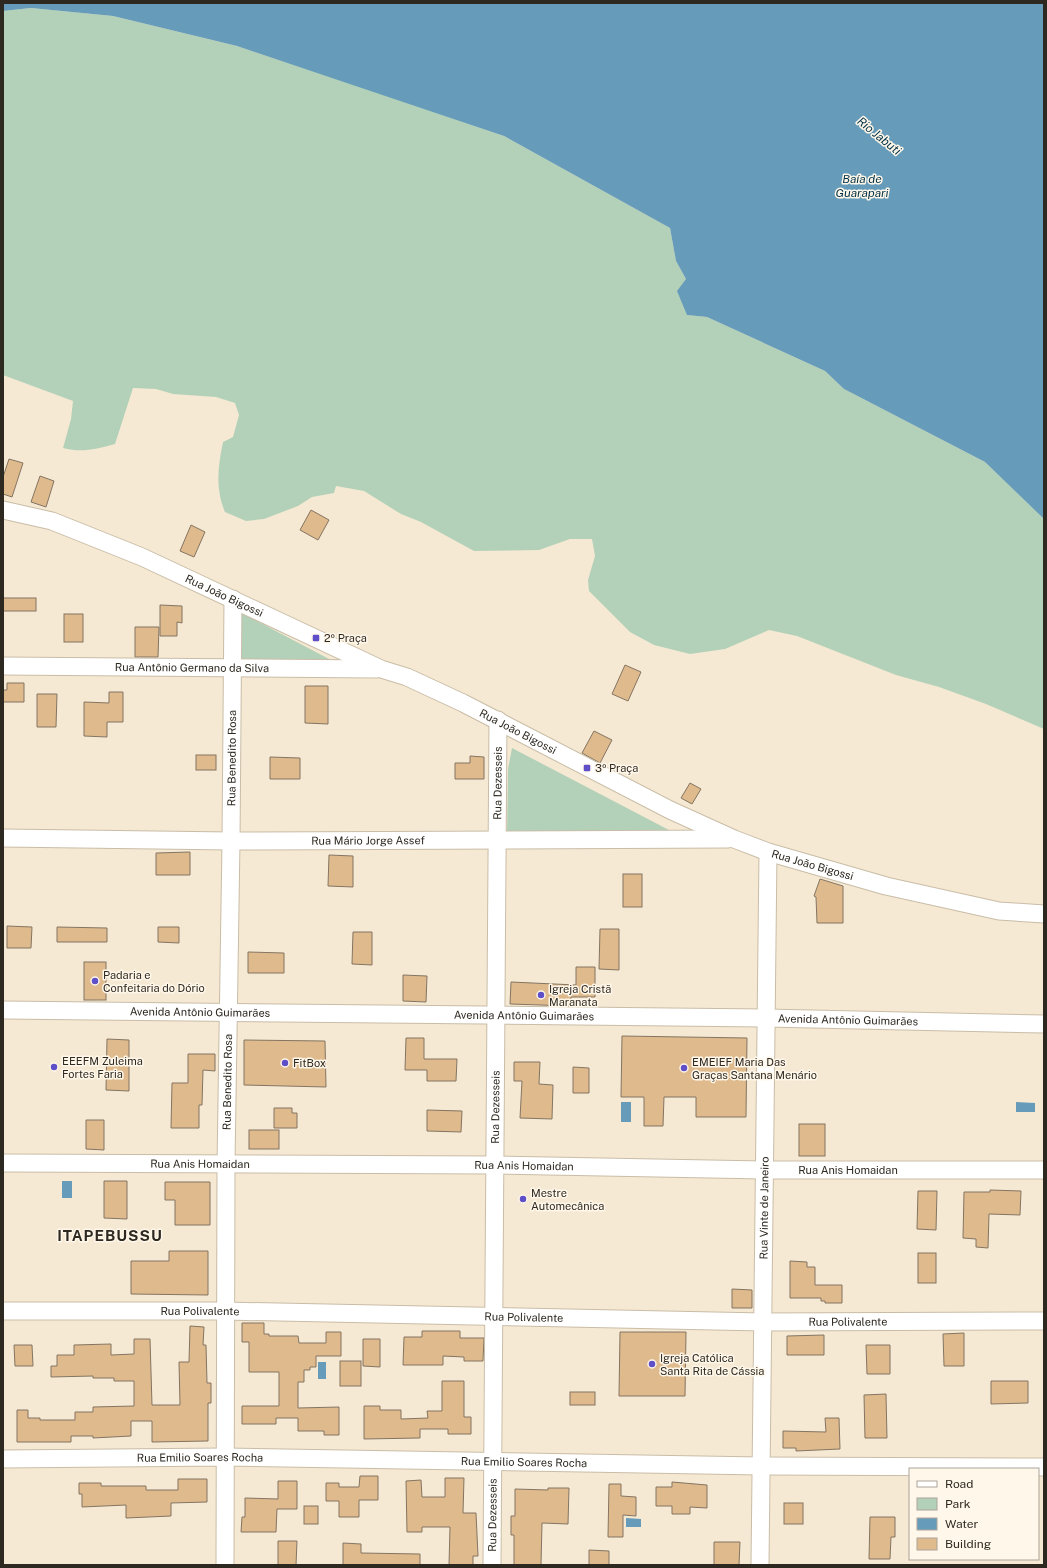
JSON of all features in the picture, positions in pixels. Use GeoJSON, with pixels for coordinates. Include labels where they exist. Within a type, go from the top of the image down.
{"type":"FeatureCollection","features":[{"type":"Feature","properties":{"kind":"street","name":"Rua João Bigossi"},"geometry":{"type":"LineString","coordinates":[[3,510],[52,521],[142,557],[381,669],[407,677],[498,720],[670,810],[734,839],[768,852],[886,886],[999,911],[1044,914]]}},
{"type":"Feature","properties":{"kind":"street","name":"Rua Benedito Rosa"},"geometry":{"type":"LineString","coordinates":[[225,1565],[226,1165],[233,599]]}},
{"type":"Feature","properties":{"kind":"street","name":"Rua Antônio Germano da Silva"},"geometry":{"type":"LineString","coordinates":[[3,666],[381,669]]}},
{"type":"Feature","properties":{"kind":"street","name":"Rua Dezesseis"},"geometry":{"type":"LineString","coordinates":[[492,1565],[498,720]]}},
{"type":"Feature","properties":{"kind":"street","name":"Rua Mário Jorge Assef"},"geometry":{"type":"LineString","coordinates":[[3,838],[231,841],[734,839]]}},
{"type":"Feature","properties":{"kind":"street","name":"Rua Vinte de Janeiro"},"geometry":{"type":"LineString","coordinates":[[760,1565],[768,852]]}},
{"type":"Feature","properties":{"kind":"street","name":"Avenida Antônio Guimarães"},"geometry":{"type":"LineString","coordinates":[[3,1010],[766,1018],[1044,1024]]}},
{"type":"Feature","properties":{"kind":"street","name":"Rua Anis Homaidan"},"geometry":{"type":"LineString","coordinates":[[3,1163],[495,1165],[764,1170],[1044,1170]]}},
{"type":"Feature","properties":{"kind":"street","name":"Rua Polivalente"},"geometry":{"type":"LineString","coordinates":[[3,1311],[225,1311],[763,1322],[1044,1321]]}},
{"type":"Feature","properties":{"kind":"street","name":"Rua Emilio Soares Rocha"},"geometry":{"type":"LineString","coordinates":[[3,1459],[225,1457],[761,1466],[1044,1467]]}},
{"type":"Feature","properties":{"kind":"green space"},"geometry":{"type":"Polygon","coordinates":[[[31,8],[113,16],[237,46],[504,136],[670,228],[676,261],[686,279],[687,315],[707,317],[825,371],[844,389],[985,462],[1044,519],[1044,729],[986,704],[939,687],[896,675],[797,636],[769,630],[725,649],[690,654],[654,645],[630,632],[589,591],[588,580],[595,556],[592,539],[570,539],[539,550],[474,551],[421,522],[401,514],[364,491],[336,486],[334,493],[312,497],[298,506],[264,519],[246,521],[225,512],[220,495],[218,477],[223,442],[233,437],[239,415],[235,403],[216,397],[173,394],[156,389],[133,388],[115,444],[95,449],[83,450],[63,448],[71,419],[73,401],[3,375],[3,11],[31,8]]]}},
{"type":"Feature","properties":{"kind":"green space"},"geometry":{"type":"Polygon","coordinates":[[[240,612],[331,660],[238,663],[240,612]]]}},
{"type":"Feature","properties":{"kind":"green space"},"geometry":{"type":"Polygon","coordinates":[[[512,748],[669,830],[507,833],[508,769],[512,748]]]}},
{"type":"Feature","properties":{"kind":"water","name":"Baía de Guarapari"},"geometry":{"type":"Polygon","coordinates":[[[3,3],[1044,3],[1044,519],[985,462],[844,389],[825,371],[707,317],[687,315],[677,291],[686,279],[676,261],[670,228],[504,136],[237,46],[113,16],[31,8],[3,11],[3,3]]]}},
{"type":"Feature","properties":{"kind":"water"},"geometry":{"type":"Polygon","coordinates":[[[621,1102],[631,1102],[631,1122],[621,1122],[621,1102]]]}},
{"type":"Feature","properties":{"kind":"water"},"geometry":{"type":"Polygon","coordinates":[[[1016,1102],[1035,1103],[1035,1112],[1016,1112],[1016,1102]]]}},
{"type":"Feature","properties":{"kind":"water"},"geometry":{"type":"Polygon","coordinates":[[[62,1181],[72,1181],[72,1198],[62,1198],[62,1181]]]}},
{"type":"Feature","properties":{"kind":"water"},"geometry":{"type":"Polygon","coordinates":[[[318,1362],[326,1362],[326,1379],[318,1379],[318,1362]]]}},
{"type":"Feature","properties":{"kind":"water"},"geometry":{"type":"Polygon","coordinates":[[[626,1518],[641,1519],[641,1527],[626,1527],[626,1518]]]}},
{"type":"Feature","properties":{"kind":"building"},"geometry":{"type":"Polygon","coordinates":[[[9,459],[23,463],[12,497],[3,494],[3,477],[9,459]]]}},
{"type":"Feature","properties":{"kind":"building"},"geometry":{"type":"Polygon","coordinates":[[[40,476],[54,481],[46,507],[31,502],[40,476]]]}},
{"type":"Feature","properties":{"kind":"building"},"geometry":{"type":"Polygon","coordinates":[[[311,510],[329,520],[318,540],[300,530],[311,510]]]}},
{"type":"Feature","properties":{"kind":"building"},"geometry":{"type":"Polygon","coordinates":[[[191,525],[205,532],[194,557],[180,551],[191,525]]]}},
{"type":"Feature","properties":{"kind":"building"},"geometry":{"type":"Polygon","coordinates":[[[3,598],[36,598],[36,611],[3,611],[3,598]]]}},
{"type":"Feature","properties":{"kind":"building"},"geometry":{"type":"Polygon","coordinates":[[[160,605],[182,606],[182,623],[177,622],[177,636],[160,636],[160,605]]]}},
{"type":"Feature","properties":{"kind":"building"},"geometry":{"type":"Polygon","coordinates":[[[64,614],[83,614],[83,642],[64,642],[64,614]]]}},
{"type":"Feature","properties":{"kind":"building"},"geometry":{"type":"Polygon","coordinates":[[[135,627],[159,627],[158,657],[135,657],[135,627]]]}},
{"type":"Feature","properties":{"kind":"building"},"geometry":{"type":"Polygon","coordinates":[[[625,665],[641,672],[628,701],[612,694],[625,665]]]}},
{"type":"Feature","properties":{"kind":"building"},"geometry":{"type":"Polygon","coordinates":[[[7,683],[24,683],[24,702],[3,702],[3,690],[7,690],[7,683]]]}},
{"type":"Feature","properties":{"kind":"building"},"geometry":{"type":"Polygon","coordinates":[[[305,686],[328,686],[328,724],[305,723],[305,686]]]}},
{"type":"Feature","properties":{"kind":"building"},"geometry":{"type":"Polygon","coordinates":[[[109,692],[123,692],[123,722],[107,722],[107,737],[84,736],[84,702],[109,703],[109,692]]]}},
{"type":"Feature","properties":{"kind":"building"},"geometry":{"type":"Polygon","coordinates":[[[37,694],[57,694],[56,727],[37,727],[37,694]]]}},
{"type":"Feature","properties":{"kind":"building"},"geometry":{"type":"Polygon","coordinates":[[[594,731],[612,740],[600,763],[582,753],[594,731]]]}},
{"type":"Feature","properties":{"kind":"building"},"geometry":{"type":"Polygon","coordinates":[[[196,755],[216,755],[216,770],[196,770],[196,755]]]}},
{"type":"Feature","properties":{"kind":"building"},"geometry":{"type":"Polygon","coordinates":[[[470,756],[484,757],[484,779],[455,779],[455,763],[470,763],[470,756]]]}},
{"type":"Feature","properties":{"kind":"building"},"geometry":{"type":"Polygon","coordinates":[[[270,757],[300,758],[300,779],[270,779],[270,757]]]}},
{"type":"Feature","properties":{"kind":"building"},"geometry":{"type":"Polygon","coordinates":[[[690,783],[701,789],[692,804],[681,798],[690,783]]]}},
{"type":"Feature","properties":{"kind":"building"},"geometry":{"type":"Polygon","coordinates":[[[190,852],[190,875],[156,875],[156,853],[190,852]]]}},
{"type":"Feature","properties":{"kind":"building"},"geometry":{"type":"Polygon","coordinates":[[[329,855],[353,856],[353,887],[328,886],[329,855]]]}},
{"type":"Feature","properties":{"kind":"building"},"geometry":{"type":"Polygon","coordinates":[[[623,874],[642,874],[642,907],[623,907],[623,874]]]}},
{"type":"Feature","properties":{"kind":"building"},"geometry":{"type":"Polygon","coordinates":[[[820,879],[843,886],[843,923],[817,923],[816,897],[814,896],[820,879]]]}},
{"type":"Feature","properties":{"kind":"building"},"geometry":{"type":"Polygon","coordinates":[[[7,926],[32,927],[31,948],[7,948],[7,926]]]}},
{"type":"Feature","properties":{"kind":"building"},"geometry":{"type":"Polygon","coordinates":[[[57,927],[107,928],[107,942],[57,942],[57,927]]]}},
{"type":"Feature","properties":{"kind":"building"},"geometry":{"type":"Polygon","coordinates":[[[158,927],[179,927],[179,943],[158,942],[158,927]]]}},
{"type":"Feature","properties":{"kind":"building"},"geometry":{"type":"Polygon","coordinates":[[[600,929],[619,929],[619,970],[599,969],[600,929]]]}},
{"type":"Feature","properties":{"kind":"building"},"geometry":{"type":"Polygon","coordinates":[[[353,932],[372,932],[372,965],[352,964],[353,932]]]}},
{"type":"Feature","properties":{"kind":"building"},"geometry":{"type":"Polygon","coordinates":[[[248,952],[284,953],[284,973],[248,973],[248,952]]]}},
{"type":"Feature","properties":{"kind":"building","name":"Padaria e Confeitaria do Dório"},"geometry":{"type":"Polygon","coordinates":[[[84,962],[106,962],[106,1000],[84,1000],[84,962]]]}},
{"type":"Feature","properties":{"kind":"building","name":"Igreja Cristã Maranata"},"geometry":{"type":"Polygon","coordinates":[[[576,967],[595,967],[595,997],[571,997],[571,1006],[510,1004],[511,982],[576,985],[576,967]]]}},
{"type":"Feature","properties":{"kind":"building"},"geometry":{"type":"Polygon","coordinates":[[[403,975],[427,976],[426,1002],[403,1001],[403,975]]]}},
{"type":"Feature","properties":{"kind":"building","name":"EMEIEF Maria Das Graças Santana Menário"},"geometry":{"type":"Polygon","coordinates":[[[622,1036],[747,1038],[746,1117],[696,1117],[696,1097],[664,1097],[663,1126],[644,1126],[644,1097],[621,1097],[622,1036]]]}},
{"type":"Feature","properties":{"kind":"building"},"geometry":{"type":"Polygon","coordinates":[[[406,1038],[424,1038],[424,1059],[457,1059],[456,1081],[427,1081],[427,1070],[405,1070],[406,1038]]]}},
{"type":"Feature","properties":{"kind":"building"},"geometry":{"type":"Polygon","coordinates":[[[107,1039],[129,1040],[129,1091],[106,1090],[107,1039]]]}},
{"type":"Feature","properties":{"kind":"building","name":"FitBox"},"geometry":{"type":"Polygon","coordinates":[[[244,1040],[325,1041],[326,1087],[244,1085],[244,1040]]]}},
{"type":"Feature","properties":{"kind":"building"},"geometry":{"type":"Polygon","coordinates":[[[188,1054],[215,1054],[215,1071],[203,1070],[202,1105],[199,1105],[199,1128],[171,1128],[172,1083],[188,1083],[188,1054]]]}},
{"type":"Feature","properties":{"kind":"building"},"geometry":{"type":"Polygon","coordinates":[[[514,1062],[540,1062],[539,1084],[553,1085],[552,1119],[520,1118],[522,1081],[514,1081],[514,1062]]]}},
{"type":"Feature","properties":{"kind":"building"},"geometry":{"type":"Polygon","coordinates":[[[573,1067],[589,1068],[589,1093],[573,1093],[573,1067]]]}},
{"type":"Feature","properties":{"kind":"building"},"geometry":{"type":"Polygon","coordinates":[[[274,1108],[292,1108],[292,1113],[297,1113],[297,1128],[274,1128],[274,1108]]]}},
{"type":"Feature","properties":{"kind":"building"},"geometry":{"type":"Polygon","coordinates":[[[427,1110],[462,1111],[461,1132],[427,1131],[427,1110]]]}},
{"type":"Feature","properties":{"kind":"building"},"geometry":{"type":"Polygon","coordinates":[[[86,1120],[104,1120],[104,1150],[86,1149],[86,1120]]]}},
{"type":"Feature","properties":{"kind":"building"},"geometry":{"type":"Polygon","coordinates":[[[799,1124],[825,1124],[825,1156],[799,1156],[799,1124]]]}},
{"type":"Feature","properties":{"kind":"building"},"geometry":{"type":"Polygon","coordinates":[[[249,1130],[279,1130],[279,1149],[249,1149],[249,1130]]]}},
{"type":"Feature","properties":{"kind":"building"},"geometry":{"type":"Polygon","coordinates":[[[104,1181],[127,1181],[127,1219],[104,1218],[104,1181]]]}},
{"type":"Feature","properties":{"kind":"building"},"geometry":{"type":"Polygon","coordinates":[[[165,1182],[210,1182],[210,1225],[175,1225],[175,1200],[165,1200],[165,1182]]]}},
{"type":"Feature","properties":{"kind":"building"},"geometry":{"type":"Polygon","coordinates":[[[990,1190],[1021,1191],[1020,1215],[989,1214],[988,1248],[976,1247],[976,1239],[963,1238],[964,1192],[990,1192],[990,1190]]]}},
{"type":"Feature","properties":{"kind":"building"},"geometry":{"type":"Polygon","coordinates":[[[918,1191],[937,1191],[936,1230],[917,1229],[918,1191]]]}},
{"type":"Feature","properties":{"kind":"building"},"geometry":{"type":"Polygon","coordinates":[[[169,1251],[208,1251],[208,1295],[131,1294],[131,1261],[169,1261],[169,1251]]]}},
{"type":"Feature","properties":{"kind":"building"},"geometry":{"type":"Polygon","coordinates":[[[918,1253],[936,1253],[936,1283],[918,1283],[918,1253]]]}},
{"type":"Feature","properties":{"kind":"building"},"geometry":{"type":"Polygon","coordinates":[[[790,1261],[807,1262],[807,1267],[815,1267],[815,1285],[842,1285],[842,1303],[825,1303],[825,1301],[821,1301],[821,1298],[790,1298],[790,1261]]]}},
{"type":"Feature","properties":{"kind":"building"},"geometry":{"type":"Polygon","coordinates":[[[732,1289],[752,1290],[752,1308],[732,1308],[732,1289]]]}},
{"type":"Feature","properties":{"kind":"building"},"geometry":{"type":"Polygon","coordinates":[[[242,1323],[264,1323],[264,1334],[269,1334],[269,1336],[298,1336],[299,1343],[326,1343],[326,1332],[341,1332],[341,1356],[316,1356],[316,1367],[310,1367],[310,1370],[304,1370],[304,1382],[298,1382],[298,1408],[339,1407],[339,1435],[324,1435],[324,1431],[298,1431],[298,1418],[276,1418],[276,1424],[242,1424],[242,1406],[279,1406],[279,1372],[249,1372],[249,1342],[242,1342],[242,1323]]]}},
{"type":"Feature","properties":{"kind":"building"},"geometry":{"type":"Polygon","coordinates":[[[190,1326],[204,1327],[203,1345],[206,1345],[207,1383],[211,1383],[211,1403],[208,1403],[208,1441],[152,1442],[152,1421],[131,1421],[131,1436],[93,1438],[93,1436],[71,1436],[71,1442],[17,1442],[17,1410],[28,1410],[28,1418],[40,1418],[40,1420],[75,1420],[75,1412],[93,1412],[93,1407],[134,1406],[134,1381],[114,1381],[114,1378],[93,1378],[93,1376],[51,1377],[51,1366],[57,1366],[57,1355],[74,1355],[74,1345],[111,1344],[111,1355],[134,1354],[134,1339],[150,1339],[152,1405],[180,1405],[179,1362],[189,1362],[190,1326]]]}},
{"type":"Feature","properties":{"kind":"building"},"geometry":{"type":"Polygon","coordinates":[[[422,1331],[460,1331],[460,1338],[484,1338],[483,1361],[464,1361],[464,1357],[443,1356],[443,1365],[403,1365],[404,1337],[422,1337],[422,1331]]]}},
{"type":"Feature","properties":{"kind":"building","name":"Igreja Católica Santa Rita de Cássia"},"geometry":{"type":"Polygon","coordinates":[[[620,1332],[686,1332],[685,1396],[619,1396],[620,1332]]]}},
{"type":"Feature","properties":{"kind":"building"},"geometry":{"type":"Polygon","coordinates":[[[964,1333],[964,1366],[944,1366],[943,1334],[964,1333]]]}},
{"type":"Feature","properties":{"kind":"building"},"geometry":{"type":"Polygon","coordinates":[[[824,1335],[824,1355],[787,1355],[787,1336],[824,1335]]]}},
{"type":"Feature","properties":{"kind":"building"},"geometry":{"type":"Polygon","coordinates":[[[363,1339],[380,1339],[380,1367],[363,1366],[363,1339]]]}},
{"type":"Feature","properties":{"kind":"building"},"geometry":{"type":"Polygon","coordinates":[[[14,1345],[32,1345],[33,1366],[15,1366],[14,1345]]]}},
{"type":"Feature","properties":{"kind":"building"},"geometry":{"type":"Polygon","coordinates":[[[866,1345],[890,1345],[890,1374],[867,1374],[866,1345]]]}},
{"type":"Feature","properties":{"kind":"building"},"geometry":{"type":"Polygon","coordinates":[[[340,1361],[361,1361],[361,1386],[340,1386],[340,1361]]]}},
{"type":"Feature","properties":{"kind":"building"},"geometry":{"type":"Polygon","coordinates":[[[442,1381],[464,1381],[464,1417],[471,1417],[471,1434],[448,1434],[448,1429],[420,1429],[420,1438],[364,1439],[364,1406],[380,1406],[380,1410],[401,1410],[401,1419],[428,1418],[427,1411],[442,1411],[442,1381]]]}},
{"type":"Feature","properties":{"kind":"building"},"geometry":{"type":"Polygon","coordinates":[[[991,1381],[1028,1381],[1028,1403],[991,1404],[991,1381]]]}},
{"type":"Feature","properties":{"kind":"building"},"geometry":{"type":"Polygon","coordinates":[[[570,1392],[595,1392],[595,1405],[570,1405],[570,1392]]]}},
{"type":"Feature","properties":{"kind":"building"},"geometry":{"type":"Polygon","coordinates":[[[886,1394],[887,1438],[865,1438],[864,1395],[886,1394]]]}},
{"type":"Feature","properties":{"kind":"building"},"geometry":{"type":"Polygon","coordinates":[[[825,1418],[839,1418],[840,1449],[796,1451],[796,1448],[783,1448],[783,1431],[826,1432],[825,1418]]]}},
{"type":"Feature","properties":{"kind":"building"},"geometry":{"type":"Polygon","coordinates":[[[360,1476],[378,1476],[378,1500],[359,1500],[359,1517],[339,1517],[339,1501],[326,1501],[326,1483],[339,1483],[339,1487],[359,1487],[360,1476]]]}},
{"type":"Feature","properties":{"kind":"building"},"geometry":{"type":"Polygon","coordinates":[[[445,1478],[464,1478],[463,1513],[476,1513],[478,1556],[473,1556],[473,1565],[449,1565],[450,1527],[422,1527],[422,1532],[407,1532],[406,1481],[421,1480],[422,1497],[445,1497],[445,1478]]]}},
{"type":"Feature","properties":{"kind":"building"},"geometry":{"type":"Polygon","coordinates":[[[178,1479],[207,1479],[207,1502],[171,1503],[171,1516],[126,1518],[126,1505],[82,1507],[82,1494],[79,1494],[79,1483],[101,1483],[101,1486],[146,1486],[146,1490],[178,1490],[178,1479]]]}},
{"type":"Feature","properties":{"kind":"building"},"geometry":{"type":"Polygon","coordinates":[[[278,1481],[297,1481],[297,1509],[277,1509],[276,1532],[241,1532],[242,1517],[245,1517],[245,1498],[278,1499],[278,1481]]]}},
{"type":"Feature","properties":{"kind":"building"},"geometry":{"type":"Polygon","coordinates":[[[672,1482],[707,1485],[707,1508],[690,1507],[690,1514],[672,1514],[672,1506],[656,1506],[656,1487],[672,1487],[672,1482]]]}},
{"type":"Feature","properties":{"kind":"building"},"geometry":{"type":"Polygon","coordinates":[[[609,1484],[621,1484],[621,1496],[636,1497],[636,1516],[623,1515],[623,1537],[608,1537],[609,1484]]]}},
{"type":"Feature","properties":{"kind":"building"},"geometry":{"type":"Polygon","coordinates":[[[548,1488],[569,1488],[568,1524],[542,1523],[541,1565],[514,1565],[514,1535],[511,1535],[511,1516],[515,1516],[515,1489],[548,1490],[548,1488]]]}},
{"type":"Feature","properties":{"kind":"building"},"geometry":{"type":"Polygon","coordinates":[[[784,1503],[803,1503],[803,1524],[784,1524],[784,1503]]]}},
{"type":"Feature","properties":{"kind":"building"},"geometry":{"type":"Polygon","coordinates":[[[304,1506],[318,1506],[318,1524],[304,1524],[304,1506]]]}},
{"type":"Feature","properties":{"kind":"building"},"geometry":{"type":"Polygon","coordinates":[[[870,1517],[895,1517],[895,1537],[891,1537],[890,1559],[869,1559],[870,1517]]]}},
{"type":"Feature","properties":{"kind":"building"},"geometry":{"type":"Polygon","coordinates":[[[278,1541],[297,1541],[296,1565],[278,1565],[278,1541]]]}},
{"type":"Feature","properties":{"kind":"building"},"geometry":{"type":"Polygon","coordinates":[[[714,1542],[740,1542],[739,1565],[714,1565],[714,1542]]]}},
{"type":"Feature","properties":{"kind":"building"},"geometry":{"type":"Polygon","coordinates":[[[343,1543],[361,1544],[361,1553],[420,1554],[420,1565],[343,1565],[343,1543]]]}},
{"type":"Feature","properties":{"kind":"building"},"geometry":{"type":"Polygon","coordinates":[[[589,1550],[609,1551],[609,1565],[589,1565],[589,1550]]]}},
{"type":"Feature","properties":{"kind":"place","name":"2º Praça"},"geometry":{"type":"Point","coordinates":[316,638]}},
{"type":"Feature","properties":{"kind":"place","name":"3º Praça"},"geometry":{"type":"Point","coordinates":[587,768]}},
{"type":"Feature","properties":{"kind":"place","name":"Padaria e Confeitaria do Dório"},"geometry":{"type":"Point","coordinates":[95,981]}},
{"type":"Feature","properties":{"kind":"place","name":"Igreja Cristã Maranata"},"geometry":{"type":"Point","coordinates":[541,995]}},
{"type":"Feature","properties":{"kind":"place","name":"FitBox"},"geometry":{"type":"Point","coordinates":[285,1063]}},
{"type":"Feature","properties":{"kind":"place","name":"EEEFM Zuleima Fortes Faria"},"geometry":{"type":"Point","coordinates":[54,1067]}},
{"type":"Feature","properties":{"kind":"place","name":"EMEIEF Maria Das Graças Santana Menário"},"geometry":{"type":"Point","coordinates":[684,1068]}},
{"type":"Feature","properties":{"kind":"place","name":"Mestre Automecânica"},"geometry":{"type":"Point","coordinates":[523,1199]}},
{"type":"Feature","properties":{"kind":"place","name":"Igreja Católica Santa Rita de Cássia"},"geometry":{"type":"Point","coordinates":[652,1364]}},
{"type":"Feature","properties":{"kind":"district","name":"ITAPEBUSSU"},"geometry":{"type":"Point","coordinates":[110,1235]}},
{"type":"Feature","properties":{"kind":"water label","name":"Rio Jabuti"},"geometry":{"type":"Point","coordinates":[879,136]}}]}
